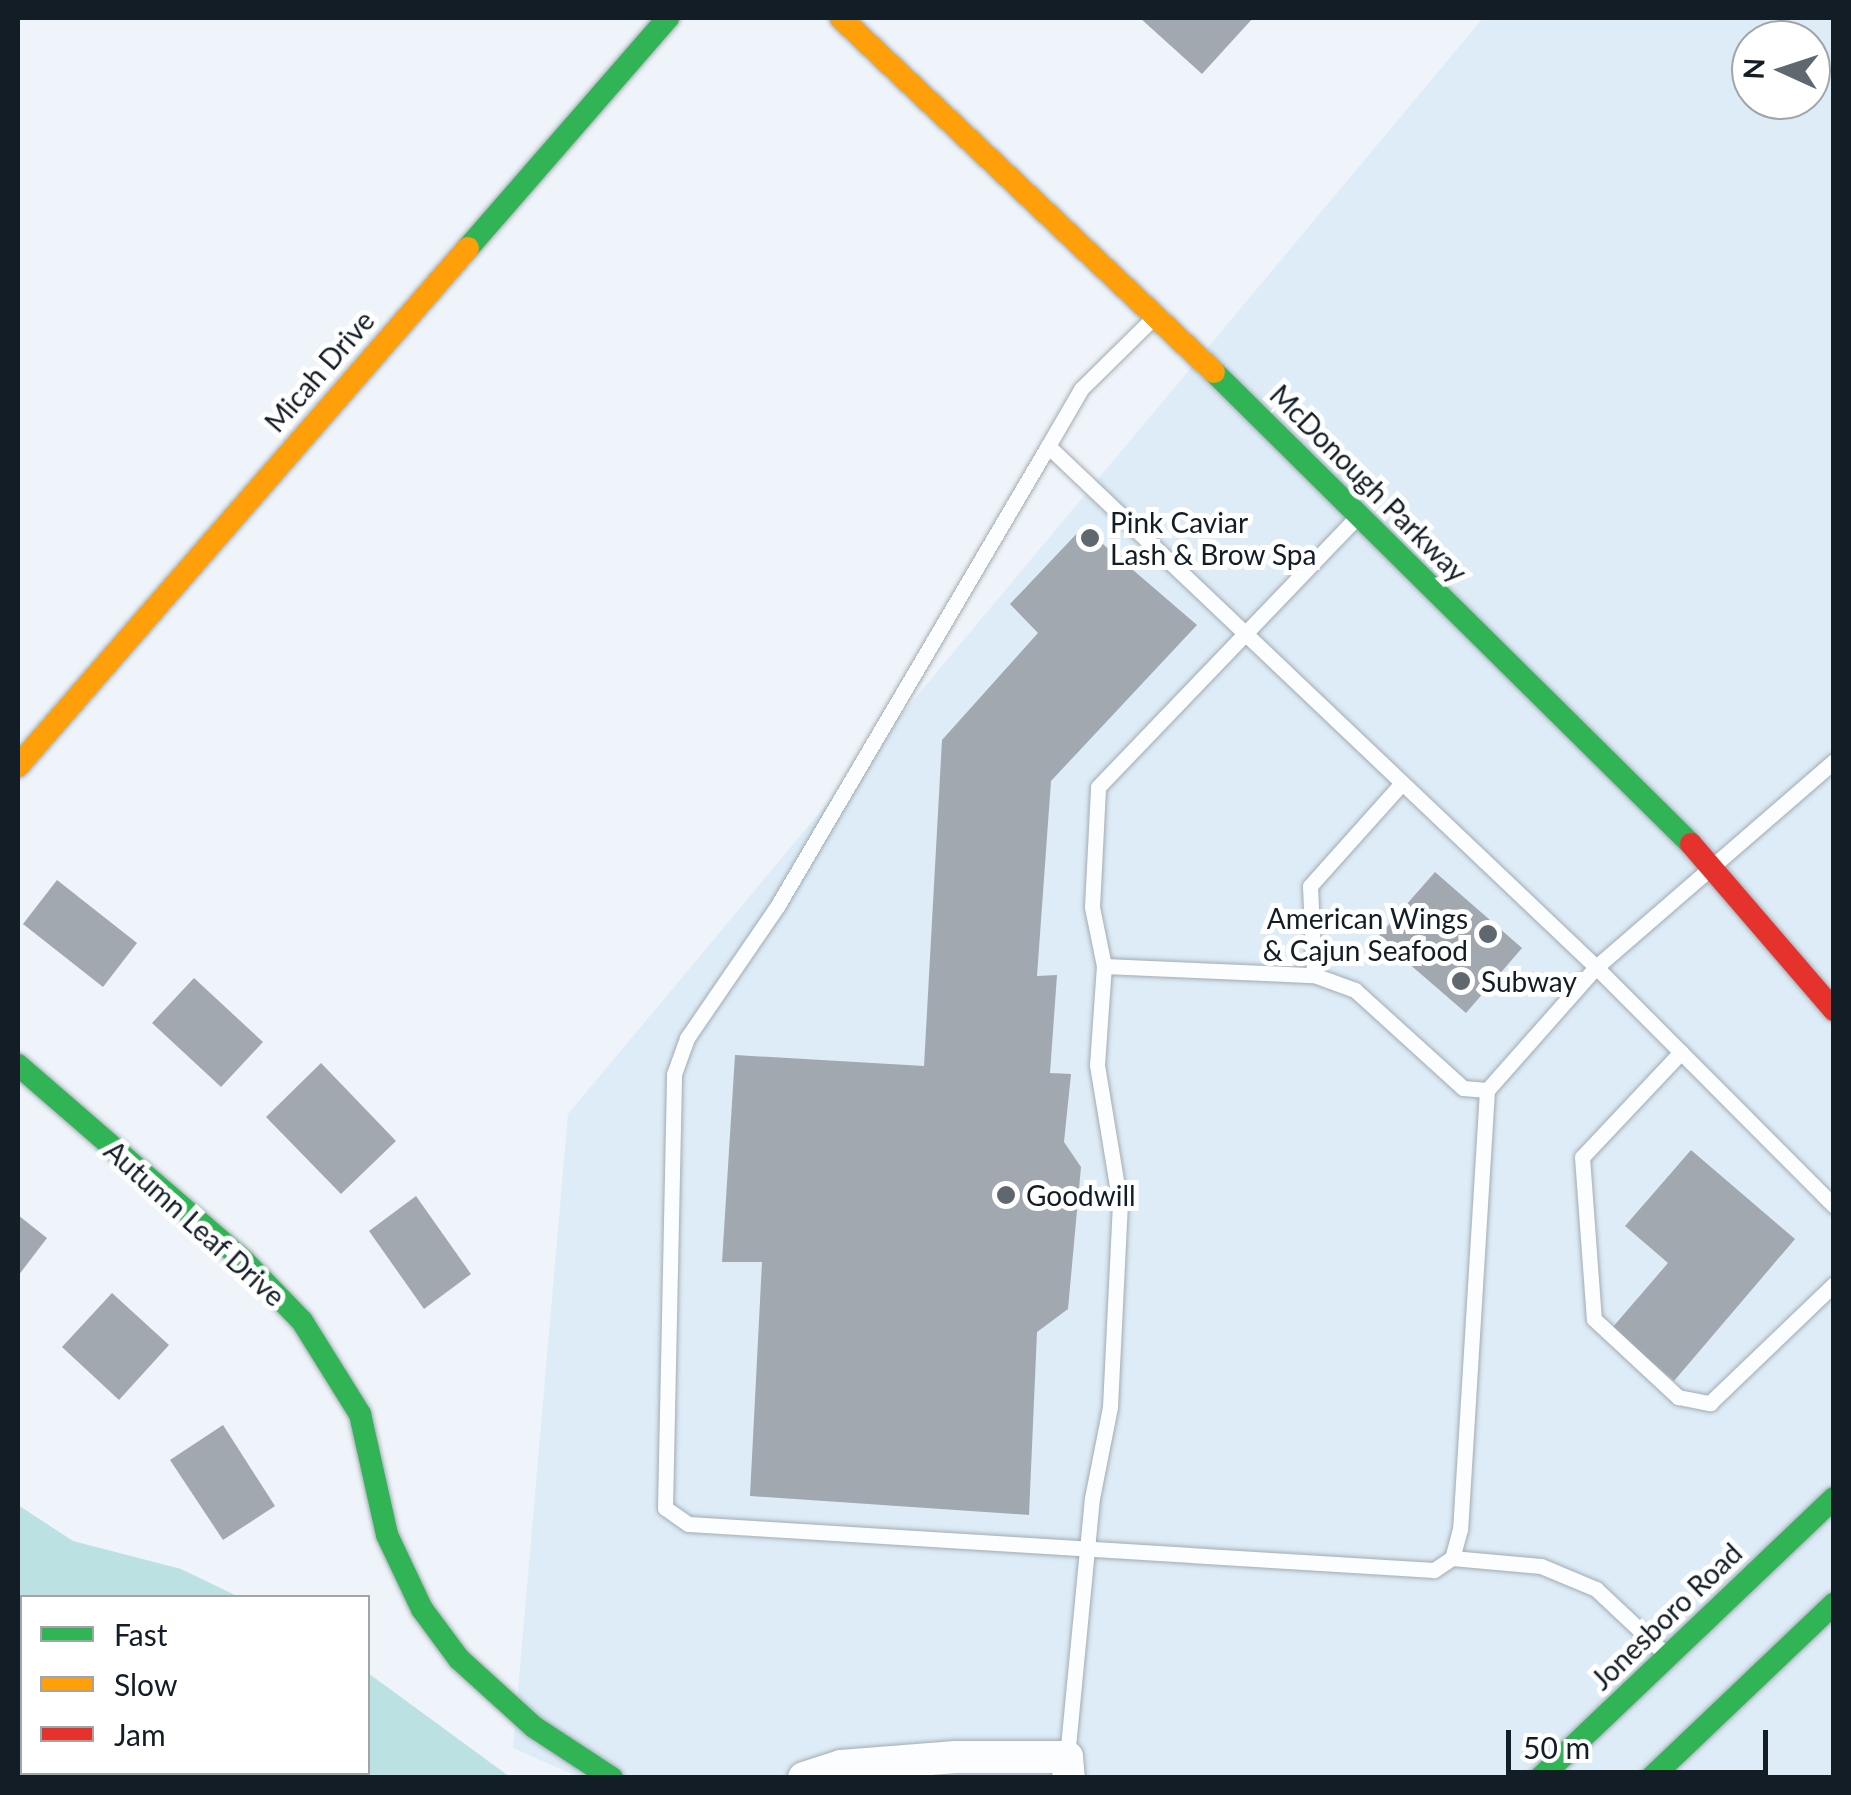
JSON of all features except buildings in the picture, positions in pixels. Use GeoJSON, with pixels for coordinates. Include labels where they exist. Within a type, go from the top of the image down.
{"type":"FeatureCollection","features":[{"type":"Feature","properties":{"kind":"street","name":"Micah Drive"},"geometry":{"type":"LineString","coordinates":[[18,766],[668,18]]}},
{"type":"Feature","properties":{"kind":"street","name":"McDonough Parkway"},"geometry":{"type":"LineString","coordinates":[[841,18],[1156,315],[1712,864],[1834,1010]]}},
{"type":"Feature","properties":{"kind":"street","name":"Autumn Leaf Drive"},"geometry":{"type":"LineString","coordinates":[[18,1064],[242,1260],[302,1321],[360,1414],[386,1535],[422,1609],[459,1659],[534,1727],[612,1778]]}},
{"type":"Feature","properties":{"kind":"street","name":"Jonesboro Road"},"geometry":{"type":"LineString","coordinates":[[1540,1778],[1834,1498]]}},
{"type":"Feature","properties":{"kind":"street"},"geometry":{"type":"LineString","coordinates":[[1651,1778],[1830,1615]]}},
{"type":"Feature","properties":{"kind":"street"},"geometry":{"type":"LineString","coordinates":[[804,1778],[842,1766],[956,1757],[1068,1767]]}},
{"type":"Feature","properties":{"kind":"lane"},"geometry":{"type":"LineString","coordinates":[[1156,315],[1081,389],[778,905],[687,1038],[674,1074],[661,1486],[665,1508],[688,1524],[1434,1570],[1452,1558],[1542,1566],[1596,1590],[1668,1657]]}},
{"type":"Feature","properties":{"kind":"lane"},"geometry":{"type":"LineString","coordinates":[[1048,446],[1596,967],[1834,1206]]}},
{"type":"Feature","properties":{"kind":"lane"},"geometry":{"type":"LineString","coordinates":[[1068,1767],[1086,1548],[1110,1407],[1120,1204],[1097,1064],[1104,966],[1092,906],[1098,787],[1359,516]]}},
{"type":"Feature","properties":{"kind":"lane"},"geometry":{"type":"LineString","coordinates":[[1452,1558],[1460,1530],[1487,1090],[1596,967],[1834,761]]}},
{"type":"Feature","properties":{"kind":"lane"},"geometry":{"type":"LineString","coordinates":[[1314,975],[1310,886],[1402,783]]}},
{"type":"Feature","properties":{"kind":"lane"},"geometry":{"type":"LineString","coordinates":[[1104,966],[1314,975],[1355,990],[1463,1088],[1487,1090]]}},
{"type":"Feature","properties":{"kind":"lane"},"geometry":{"type":"LineString","coordinates":[[1681,1052],[1582,1157],[1594,1320],[1678,1397],[1710,1404],[1834,1284]]}},
{"type":"Feature","properties":{"kind":"shaded area"},"geometry":{"type":"Polygon","coordinates":[[[1483,18],[1833,18],[1833,1777],[581,1778],[513,1748],[568,1114],[1483,18]]]}},
{"type":"Feature","properties":{"kind":"water"},"geometry":{"type":"Polygon","coordinates":[[[18,1505],[73,1541],[181,1569],[235,1595],[20,1595],[20,1775],[370,1775],[370,1674],[510,1777],[18,1777],[18,1505]]]}},
{"type":"Feature","properties":{"kind":"traffic: fast"},"geometry":{"type":"LineString","coordinates":[[468,248],[668,18]]}},
{"type":"Feature","properties":{"kind":"traffic: fast"},"geometry":{"type":"LineString","coordinates":[[1214,372],[1691,844]]}},
{"type":"Feature","properties":{"kind":"traffic: fast"},"geometry":{"type":"LineString","coordinates":[[18,1065],[243,1260],[302,1321],[360,1414],[387,1535],[422,1609],[459,1659],[534,1727],[612,1778]]}},
{"type":"Feature","properties":{"kind":"traffic: fast"},"geometry":{"type":"LineString","coordinates":[[1540,1778],[1834,1498]]}},
{"type":"Feature","properties":{"kind":"traffic: fast"},"geometry":{"type":"LineString","coordinates":[[1651,1778],[1834,1604]]}},
{"type":"Feature","properties":{"kind":"traffic: slow"},"geometry":{"type":"LineString","coordinates":[[841,18],[1214,372]]}},
{"type":"Feature","properties":{"kind":"traffic: slow"},"geometry":{"type":"LineString","coordinates":[[18,766],[468,248]]}},
{"type":"Feature","properties":{"kind":"traffic: jam"},"geometry":{"type":"LineString","coordinates":[[1691,844],[1834,1010]]}},
{"type":"Feature","properties":{"kind":"place","name":"Pink Caviar Lash & Brow Spa"},"geometry":{"type":"Point","coordinates":[1090,538]}},
{"type":"Feature","properties":{"kind":"place","name":"American Wings & Cajun Seafood"},"geometry":{"type":"Point","coordinates":[1488,934]}},
{"type":"Feature","properties":{"kind":"place","name":"Subway"},"geometry":{"type":"Point","coordinates":[1461,981]}},
{"type":"Feature","properties":{"kind":"place","name":"Goodwill"},"geometry":{"type":"Point","coordinates":[1006,1195]}}]}
